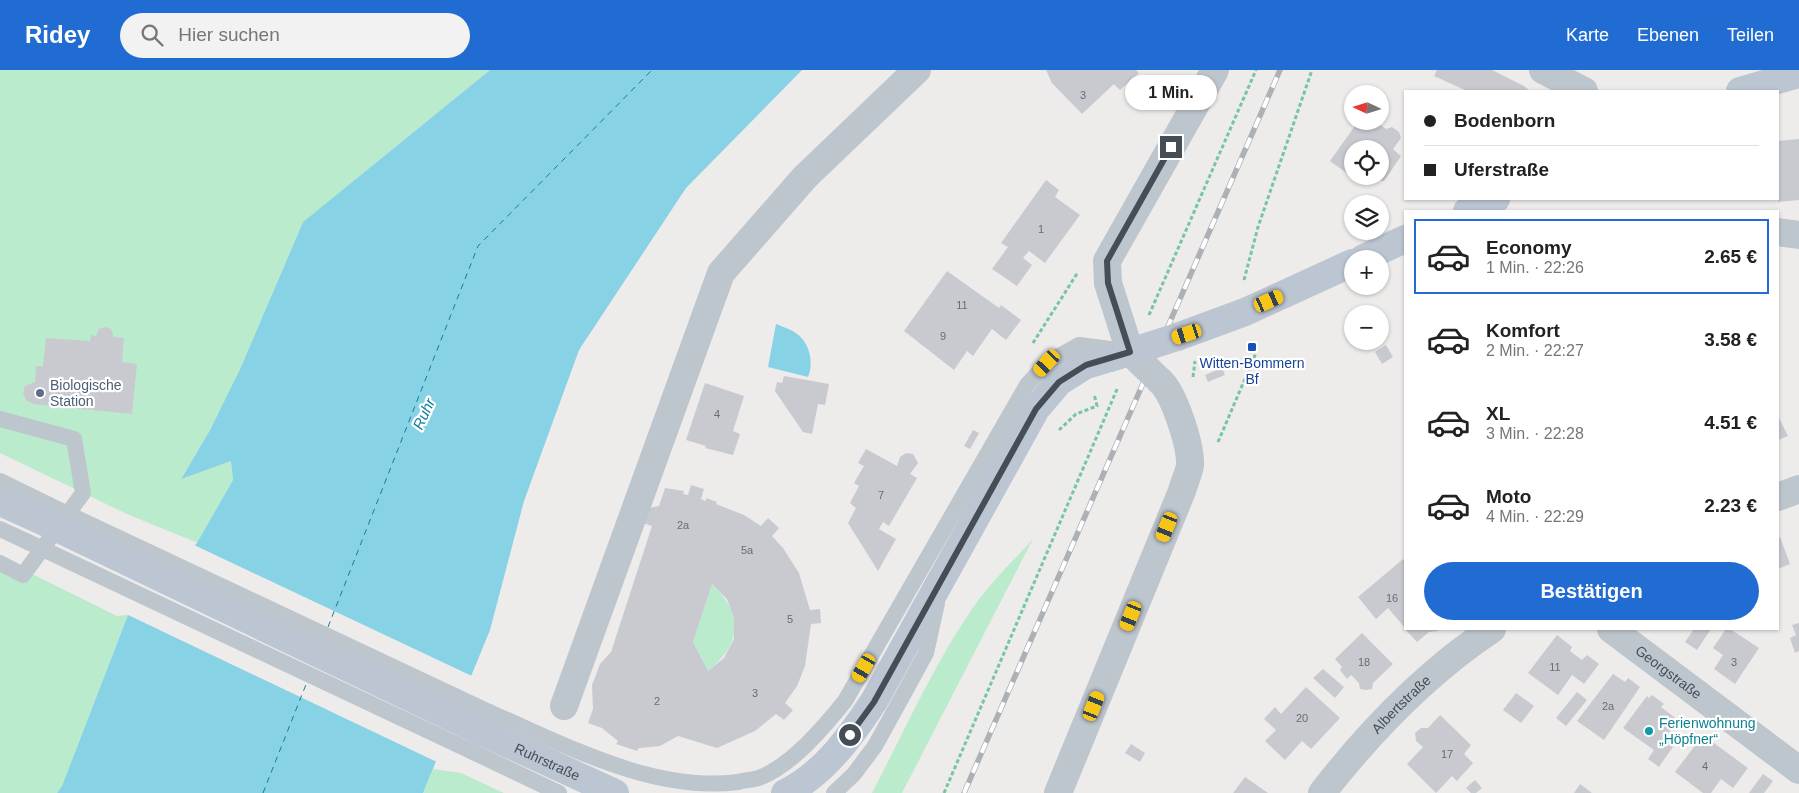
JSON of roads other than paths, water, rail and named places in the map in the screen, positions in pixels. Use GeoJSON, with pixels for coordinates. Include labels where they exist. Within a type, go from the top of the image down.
{"type":"FeatureCollection","features":[{"type":"Feature","properties":{"kind":"main road"},"geometry":{"type":"LineString","coordinates":[[1743,90],[1799,74]]}},
{"type":"Feature","properties":{"kind":"main road"},"geometry":{"type":"LineString","coordinates":[[1381,250],[1404,239]]}},
{"type":"Feature","properties":{"kind":"main road"},"geometry":{"type":"LineString","coordinates":[[786,793],[811,776],[857,727],[1036,409],[1059,382],[1121,346],[1177,337],[1245,312],[1344,267]]}},
{"type":"Feature","properties":{"kind":"main road","name":"Ruhrstraße"},"geometry":{"type":"LineString","coordinates":[[0,502],[38,522],[614,793]]}},
{"type":"Feature","properties":{"kind":"street"},"geometry":{"type":"LineString","coordinates":[[564,706],[720,273],[805,177],[917,70]]}},
{"type":"Feature","properties":{"kind":"street"},"geometry":{"type":"LineString","coordinates":[[1058,793],[1182,491],[1190,465],[1186,442],[1167,387],[1121,346],[1108,283],[1107,261],[1215,70]]}},
{"type":"Feature","properties":{"kind":"street"},"geometry":{"type":"LineString","coordinates":[[1543,70],[1582,90]]}},
{"type":"Feature","properties":{"kind":"street"},"geometry":{"type":"LineString","coordinates":[[1779,232],[1799,235]]}},
{"type":"Feature","properties":{"kind":"street"},"geometry":{"type":"LineString","coordinates":[[1779,497],[1799,489]]}},
{"type":"Feature","properties":{"kind":"street","name":"Albertstraße"},"geometry":{"type":"LineString","coordinates":[[1322,793],[1351,755],[1406,697],[1464,647],[1490,630]]}},
{"type":"Feature","properties":{"kind":"street","name":"Georgstraße"},"geometry":{"type":"LineString","coordinates":[[1612,630],[1799,770]]}},
{"type":"Feature","properties":{"kind":"lane"},"geometry":{"type":"LineString","coordinates":[[480,731],[606,763],[651,778],[697,786],[761,777],[797,752],[821,730],[845,701],[1027,385],[1047,363],[1080,345],[1121,346]]}},
{"type":"Feature","properties":{"kind":"lane"},"geometry":{"type":"LineString","coordinates":[[0,419],[74,439],[83,493],[23,575],[0,563]]}},
{"type":"Feature","properties":{"kind":"lane"},"geometry":{"type":"LineString","coordinates":[[0,481],[38,522]]}},
{"type":"Feature","properties":{"kind":"lane"},"geometry":{"type":"LineString","coordinates":[[0,529],[38,522]]}},
{"type":"Feature","properties":{"kind":"lane"},"geometry":{"type":"LineString","coordinates":[[834,793],[854,774],[875,746],[926,653],[943,575]]}},
{"type":"Feature","properties":{"kind":"lane"},"geometry":{"type":"LineString","coordinates":[[480,731],[559,793]]}},
{"type":"Feature","properties":{"kind":"water","name":"Ruhr"},"geometry":{"type":"Polygon","coordinates":[[[490,70],[802,70],[686,188],[579,350],[524,501],[490,630],[423,793],[57,793],[62,786],[128,615],[197,543],[233,480],[231,461],[181,479],[210,430],[241,367],[303,222],[490,70]]]}},
{"type":"Feature","properties":{"kind":"water"},"geometry":{"type":"Polygon","coordinates":[[[776,324],[795,332],[805,343],[811,360],[808,377],[768,367],[776,324]]]}},
{"type":"Feature","properties":{"kind":"railway"},"geometry":{"type":"LineString","coordinates":[[964,793],[1280,70]]}},
{"type":"Feature","properties":{"kind":"place","name":"Witten-Bommern Bf"},"geometry":{"type":"Point","coordinates":[1252,347]}},
{"type":"Feature","properties":{"kind":"place","name":"Biologische Station"},"geometry":{"type":"Point","coordinates":[40,393]}},
{"type":"Feature","properties":{"kind":"place","name":"Ferienwohnung „Höpfner“"},"geometry":{"type":"Point","coordinates":[1649,731]}}]}
